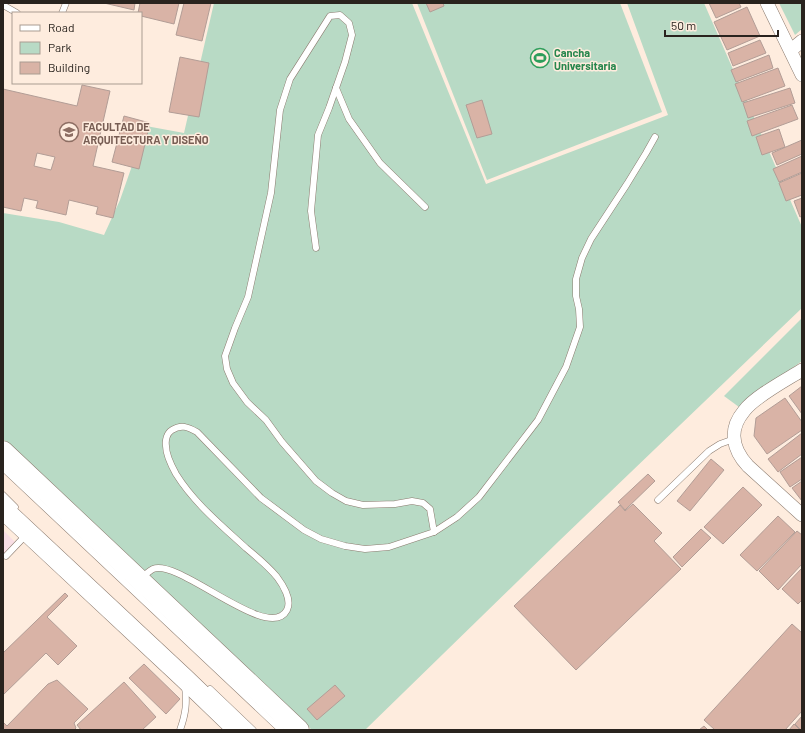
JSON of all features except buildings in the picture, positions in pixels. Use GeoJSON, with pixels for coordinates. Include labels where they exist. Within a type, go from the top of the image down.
{"type":"FeatureCollection","features":[{"type":"Feature","properties":{"kind":"main road"},"geometry":{"type":"LineString","coordinates":[[3,451],[299,730]]}},
{"type":"Feature","properties":{"kind":"main road"},"geometry":{"type":"LineString","coordinates":[[12,511],[28,533],[238,730]]}},
{"type":"Feature","properties":{"kind":"street"},"geometry":{"type":"LineString","coordinates":[[767,3],[802,75]]}},
{"type":"Feature","properties":{"kind":"street"},"geometry":{"type":"LineString","coordinates":[[791,50],[802,41]]}},
{"type":"Feature","properties":{"kind":"street"},"geometry":{"type":"LineString","coordinates":[[802,370],[751,403],[743,411],[735,428],[734,439],[738,453],[748,466],[802,515]]}},
{"type":"Feature","properties":{"kind":"lane"},"geometry":{"type":"LineString","coordinates":[[3,5],[15,12]]}},
{"type":"Feature","properties":{"kind":"lane"},"geometry":{"type":"LineString","coordinates":[[316,248],[311,210],[318,135],[345,62],[352,35],[349,22],[340,15],[330,16],[318,32],[290,79],[280,110],[271,193],[248,297],[225,356],[227,369],[233,383],[247,402],[266,420],[282,442],[316,481],[346,501],[363,505],[395,504],[412,501],[423,503],[430,509],[434,532]]}},
{"type":"Feature","properties":{"kind":"lane"},"geometry":{"type":"LineString","coordinates":[[336,88],[349,119],[380,163],[425,207]]}},
{"type":"Feature","properties":{"kind":"lane"},"geometry":{"type":"LineString","coordinates":[[140,580],[153,569],[164,568],[188,578],[243,609],[257,614],[272,618],[281,616],[287,611],[289,602],[286,592],[278,578],[268,566],[199,504],[183,486],[166,452],[165,440],[170,431],[179,426],[186,426],[197,432],[261,498],[304,530],[321,539],[345,546],[365,549],[389,547],[434,532],[457,518],[479,497],[538,420],[566,367],[580,327],[579,309],[576,296],[576,279],[582,258],[591,239],[643,159],[655,137]]}},
{"type":"Feature","properties":{"kind":"lane"},"geometry":{"type":"LineString","coordinates":[[658,500],[709,451],[720,444],[734,439]]}},
{"type":"Feature","properties":{"kind":"lane"},"geometry":{"type":"LineString","coordinates":[[3,468],[281,730]]}},
{"type":"Feature","properties":{"kind":"lane"},"geometry":{"type":"LineString","coordinates":[[3,495],[12,511]]}},
{"type":"Feature","properties":{"kind":"lane"},"geometry":{"type":"LineString","coordinates":[[6,556],[28,533]]}},
{"type":"Feature","properties":{"kind":"lane"},"geometry":{"type":"LineString","coordinates":[[180,730],[185,716],[186,702],[184,678]]}},
{"type":"Feature","properties":{"kind":"lane"},"geometry":{"type":"LineString","coordinates":[[207,686],[253,730]]}},
{"type":"Feature","properties":{"kind":"shaded area"},"geometry":{"type":"Polygon","coordinates":[[[3,530],[15,542],[3,554],[3,530]]]}},
{"type":"Feature","properties":{"kind":"green space"},"geometry":{"type":"Polygon","coordinates":[[[214,3],[412,3],[486,184],[668,115],[627,3],[704,3],[802,227],[802,308],[365,730],[312,730],[3,439],[3,213],[59,222],[104,235],[120,200],[146,126],[184,133],[214,3]]]}},
{"type":"Feature","properties":{"kind":"green space","name":"Cancha Universitaria"},"geometry":{"type":"Polygon","coordinates":[[[417,3],[620,3],[662,112],[487,180],[417,3]]]}},
{"type":"Feature","properties":{"kind":"green space"},"geometry":{"type":"Polygon","coordinates":[[[779,3],[802,3],[802,29],[795,35],[779,3]]]}},
{"type":"Feature","properties":{"kind":"green space"},"geometry":{"type":"Polygon","coordinates":[[[802,318],[802,361],[739,407],[724,396],[802,318]]]}},
{"type":"Feature","properties":{"kind":"place","name":"Cancha Universitaria"},"geometry":{"type":"Point","coordinates":[540,58]}},
{"type":"Feature","properties":{"kind":"place","name":"FACULTAD DE ARQUITECTURA Y DISEÑO"},"geometry":{"type":"Point","coordinates":[69,132]}}]}
